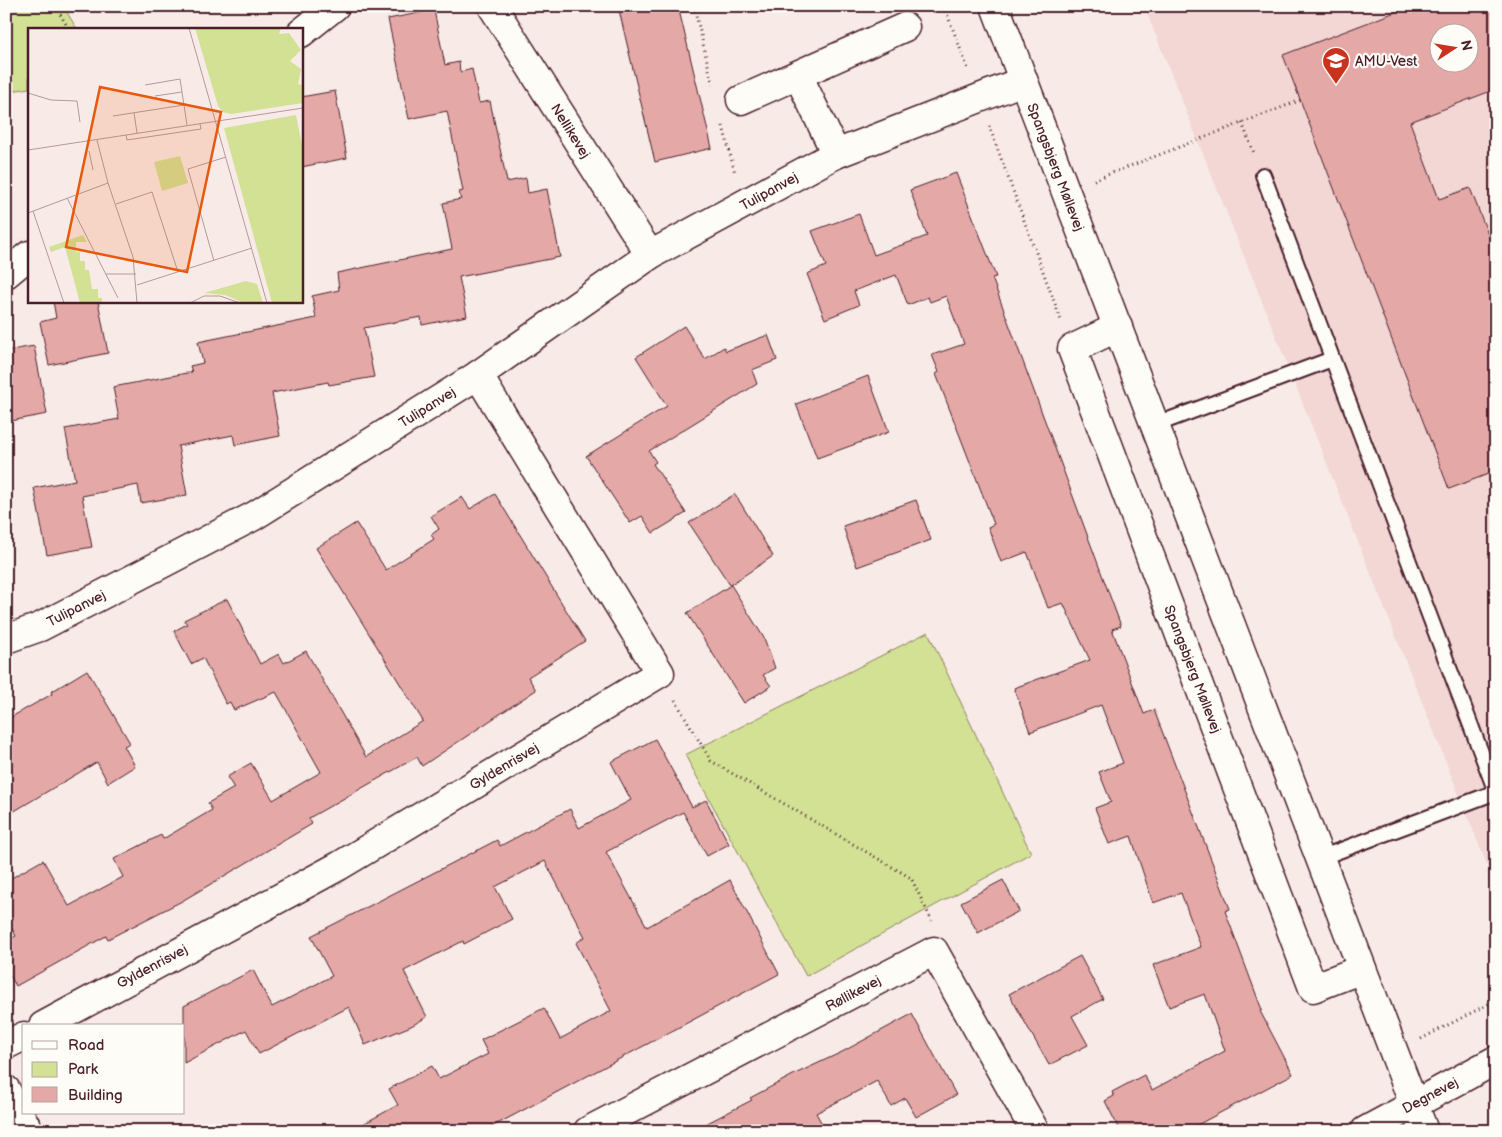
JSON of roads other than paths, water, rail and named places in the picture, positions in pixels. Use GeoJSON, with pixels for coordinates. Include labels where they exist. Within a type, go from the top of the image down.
{"type":"FeatureCollection","features":[{"type":"Feature","properties":{"kind":"street"},"geometry":{"type":"LineString","coordinates":[[302,32],[335,6]]}},
{"type":"Feature","properties":{"kind":"street","name":"Nellikevej"},"geometry":{"type":"LineString","coordinates":[[492,6],[650,256]]}},
{"type":"Feature","properties":{"kind":"street","name":"Spangsbjerg Møllevej"},"geometry":{"type":"LineString","coordinates":[[995,6],[1424,1131]]}},
{"type":"Feature","properties":{"kind":"street"},"geometry":{"type":"LineString","coordinates":[[741,100],[904,27]]}},
{"type":"Feature","properties":{"kind":"street"},"geometry":{"type":"LineString","coordinates":[[798,75],[836,154]]}},
{"type":"Feature","properties":{"kind":"street","name":"Tulipanvej"},"geometry":{"type":"LineString","coordinates":[[6,640],[40,627],[254,516],[478,375],[650,256],[836,154],[1023,80]]}},
{"type":"Feature","properties":{"kind":"street"},"geometry":{"type":"LineString","coordinates":[[6,274],[28,256]]}},
{"type":"Feature","properties":{"kind":"street","name":"Spangsbjerg Møllevej"},"geometry":{"type":"LineString","coordinates":[[1118,327],[1072,349],[1313,988],[1362,969]]}},
{"type":"Feature","properties":{"kind":"street","name":"Gyldenrisvej"},"geometry":{"type":"LineString","coordinates":[[47,1024],[339,866],[660,673],[478,375]]}},
{"type":"Feature","properties":{"kind":"street","name":"Røllikevej"},"geometry":{"type":"LineString","coordinates":[[588,1131],[934,951],[1036,1131]]}},
{"type":"Feature","properties":{"kind":"street"},"geometry":{"type":"LineString","coordinates":[[6,1045],[22,1037]]}},
{"type":"Feature","properties":{"kind":"street","name":"Degnevej"},"geometry":{"type":"LineString","coordinates":[[1364,1131],[1496,1060]]}},
{"type":"Feature","properties":{"kind":"street"},"geometry":{"type":"LineString","coordinates":[[6,1090],[29,1131]]}},
{"type":"Feature","properties":{"kind":"lane"},"geometry":{"type":"LineString","coordinates":[[1263,174],[1496,792],[1320,858]]}},
{"type":"Feature","properties":{"kind":"lane"},"geometry":{"type":"LineString","coordinates":[[1155,426],[1332,359]]}},
{"type":"Feature","properties":{"kind":"place","name":"AMU-Vest"},"geometry":{"type":"Point","coordinates":[1336,85]}}]}
